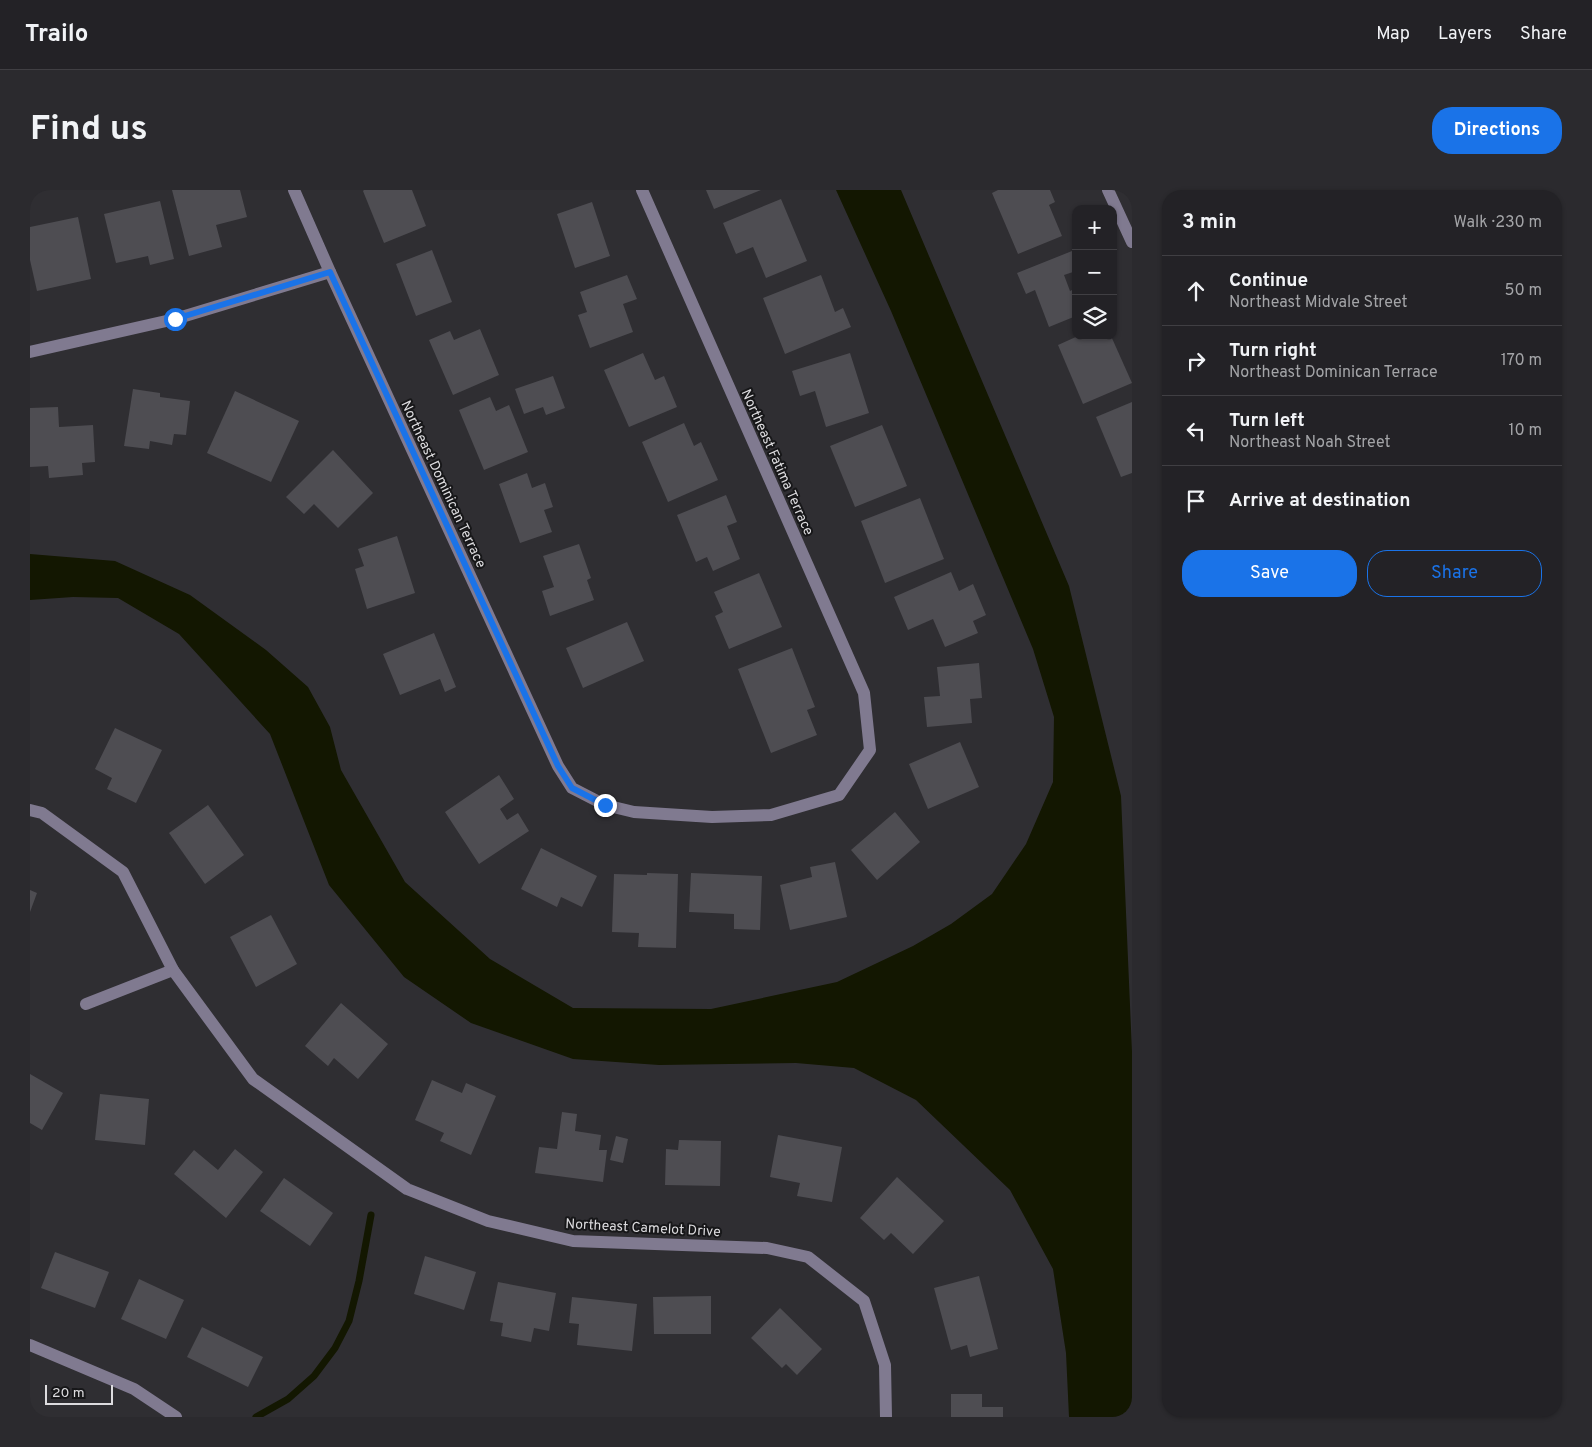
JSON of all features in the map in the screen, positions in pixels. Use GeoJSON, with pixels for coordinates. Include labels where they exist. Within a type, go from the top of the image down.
{"type":"FeatureCollection","features":[{"type":"Feature","properties":{"kind":"street","name":"Northeast Dominican Terrace"},"geometry":{"type":"LineString","coordinates":[[294,190],[558,766],[572,788]]}},
{"type":"Feature","properties":{"kind":"street","name":"Northeast Fatima Terrace"},"geometry":{"type":"LineString","coordinates":[[572,788],[605,805],[634,812],[712,817],[771,815],[839,795],[870,750],[864,694],[642,190]]}},
{"type":"Feature","properties":{"kind":"street"},"geometry":{"type":"LineString","coordinates":[[1108,190],[1132,242]]}},
{"type":"Feature","properties":{"kind":"street"},"geometry":{"type":"LineString","coordinates":[[30,352],[175,319],[330,272]]}},
{"type":"Feature","properties":{"kind":"street","name":"Northeast Camelot Drive"},"geometry":{"type":"LineString","coordinates":[[30,810],[42,813],[123,872],[174,970],[253,1079],[406,1189],[488,1221],[573,1241],[767,1248],[808,1257],[864,1301],[885,1365],[886,1417]]}},
{"type":"Feature","properties":{"kind":"street"},"geometry":{"type":"LineString","coordinates":[[86,1004],[174,970]]}},
{"type":"Feature","properties":{"kind":"street"},"geometry":{"type":"LineString","coordinates":[[30,1346],[134,1389],[176,1417]]}},
{"type":"Feature","properties":{"kind":"shaded area"},"geometry":{"type":"Polygon","coordinates":[[[836,190],[901,190],[1069,586],[1121,796],[1132,1052],[1132,1417],[1069,1417],[1066,1353],[1053,1269],[1010,1190],[916,1100],[854,1068],[796,1063],[659,1065],[573,1059],[471,1023],[404,977],[329,885],[270,734],[179,634],[118,598],[73,597],[30,600],[30,554],[115,561],[190,595],[266,650],[308,687],[330,727],[341,770],[405,882],[490,959],[573,1008],[711,1009],[837,982],[913,946],[951,924],[992,894],[1026,844],[1053,782],[1054,717],[1033,649],[891,311],[836,190]]]}},
{"type":"Feature","properties":{"kind":"building"},"geometry":{"type":"Polygon","coordinates":[[[172,190],[240,190],[247,217],[216,225],[222,247],[189,256],[172,190]]]}},
{"type":"Feature","properties":{"kind":"building"},"geometry":{"type":"Polygon","coordinates":[[[364,190],[412,190],[426,226],[384,243],[364,190]]]}},
{"type":"Feature","properties":{"kind":"building"},"geometry":{"type":"Polygon","coordinates":[[[706,190],[761,190],[714,209],[706,190]]]}},
{"type":"Feature","properties":{"kind":"building"},"geometry":{"type":"Polygon","coordinates":[[[998,190],[1050,190],[1055,202],[1049,205],[1062,236],[1018,254],[992,193],[998,190]]]}},
{"type":"Feature","properties":{"kind":"building"},"geometry":{"type":"Polygon","coordinates":[[[781,199],[807,261],[766,278],[753,247],[736,254],[723,223],[781,199]]]}},
{"type":"Feature","properties":{"kind":"building"},"geometry":{"type":"Polygon","coordinates":[[[160,201],[174,259],[150,265],[148,256],[116,263],[104,214],[160,201]]]}},
{"type":"Feature","properties":{"kind":"building"},"geometry":{"type":"Polygon","coordinates":[[[592,202],[610,256],[575,268],[557,214],[592,202]]]}},
{"type":"Feature","properties":{"kind":"building"},"geometry":{"type":"Polygon","coordinates":[[[78,217],[91,279],[37,291],[30,260],[30,227],[78,217]]]}},
{"type":"Feature","properties":{"kind":"building"},"geometry":{"type":"Polygon","coordinates":[[[432,250],[452,302],[416,316],[396,264],[432,250]]]}},
{"type":"Feature","properties":{"kind":"building"},"geometry":{"type":"Polygon","coordinates":[[[1072,251],[1072,272],[1064,275],[1070,291],[1072,290],[1072,318],[1049,327],[1035,290],[1026,294],[1017,273],[1072,251]]]}},
{"type":"Feature","properties":{"kind":"building"},"geometry":{"type":"Polygon","coordinates":[[[627,275],[637,299],[623,304],[633,332],[590,348],[578,315],[587,312],[580,292],[627,275]]]}},
{"type":"Feature","properties":{"kind":"building"},"geometry":{"type":"Polygon","coordinates":[[[821,275],[835,312],[843,308],[851,327],[785,354],[763,298],[821,275]]]}},
{"type":"Feature","properties":{"kind":"building"},"geometry":{"type":"Polygon","coordinates":[[[480,329],[499,375],[453,395],[429,340],[450,331],[454,340],[480,329]]]}},
{"type":"Feature","properties":{"kind":"building"},"geometry":{"type":"Polygon","coordinates":[[[1072,339],[1113,340],[1132,383],[1083,404],[1058,345],[1072,339]]]}},
{"type":"Feature","properties":{"kind":"building"},"geometry":{"type":"Polygon","coordinates":[[[643,353],[655,380],[664,376],[677,407],[629,427],[604,370],[643,353]]]}},
{"type":"Feature","properties":{"kind":"building"},"geometry":{"type":"Polygon","coordinates":[[[850,353],[869,413],[826,427],[815,391],[800,396],[792,371],[850,353]]]}},
{"type":"Feature","properties":{"kind":"building"},"geometry":{"type":"Polygon","coordinates":[[[553,376],[565,408],[546,415],[543,407],[524,414],[515,389],[553,376]]]}},
{"type":"Feature","properties":{"kind":"building"},"geometry":{"type":"Polygon","coordinates":[[[133,389],[160,393],[160,397],[190,401],[186,435],[174,434],[172,445],[150,441],[149,449],[124,446],[133,389]]]}},
{"type":"Feature","properties":{"kind":"building"},"geometry":{"type":"Polygon","coordinates":[[[235,391],[299,421],[271,482],[207,453],[235,391]]]}},
{"type":"Feature","properties":{"kind":"building"},"geometry":{"type":"Polygon","coordinates":[[[490,397],[496,411],[509,405],[528,452],[484,470],[459,410],[490,397]]]}},
{"type":"Feature","properties":{"kind":"building"},"geometry":{"type":"Polygon","coordinates":[[[1132,402],[1132,473],[1121,477],[1096,417],[1132,402]]]}},
{"type":"Feature","properties":{"kind":"building"},"geometry":{"type":"Polygon","coordinates":[[[58,407],[59,427],[93,425],[95,462],[82,463],[83,475],[49,478],[48,466],[30,467],[30,408],[58,407]]]}},
{"type":"Feature","properties":{"kind":"building"},"geometry":{"type":"Polygon","coordinates":[[[684,423],[694,446],[701,442],[718,480],[668,502],[642,442],[684,423]]]}},
{"type":"Feature","properties":{"kind":"building"},"geometry":{"type":"Polygon","coordinates":[[[882,425],[907,486],[855,507],[830,446],[882,425]]]}},
{"type":"Feature","properties":{"kind":"building"},"geometry":{"type":"Polygon","coordinates":[[[333,450],[373,493],[338,528],[314,504],[304,514],[286,497],[333,450]]]}},
{"type":"Feature","properties":{"kind":"building"},"geometry":{"type":"Polygon","coordinates":[[[527,473],[532,488],[545,483],[553,507],[544,510],[552,532],[520,543],[499,484],[527,473]]]}},
{"type":"Feature","properties":{"kind":"building"},"geometry":{"type":"Polygon","coordinates":[[[726,495],[737,522],[727,526],[740,559],[713,571],[707,557],[696,562],[677,515],[726,495]]]}},
{"type":"Feature","properties":{"kind":"building"},"geometry":{"type":"Polygon","coordinates":[[[920,498],[944,559],[885,583],[861,521],[920,498]]]}},
{"type":"Feature","properties":{"kind":"building"},"geometry":{"type":"Polygon","coordinates":[[[397,536],[415,593],[367,609],[355,569],[364,566],[358,549],[397,536]]]}},
{"type":"Feature","properties":{"kind":"building"},"geometry":{"type":"Polygon","coordinates":[[[579,544],[591,578],[587,580],[594,600],[550,616],[542,591],[554,587],[543,556],[579,544]]]}},
{"type":"Feature","properties":{"kind":"building"},"geometry":{"type":"Polygon","coordinates":[[[951,572],[959,591],[973,584],[986,615],[973,621],[978,633],[945,647],[933,619],[908,630],[894,597],[951,572]]]}},
{"type":"Feature","properties":{"kind":"building"},"geometry":{"type":"Polygon","coordinates":[[[759,573],[782,627],[729,649],[715,616],[723,612],[714,592],[759,573]]]}},
{"type":"Feature","properties":{"kind":"building"},"geometry":{"type":"Polygon","coordinates":[[[627,622],[644,661],[583,688],[566,648],[627,622]]]}},
{"type":"Feature","properties":{"kind":"building"},"geometry":{"type":"Polygon","coordinates":[[[434,633],[456,687],[445,692],[440,679],[400,695],[383,654],[434,633]]]}},
{"type":"Feature","properties":{"kind":"building"},"geometry":{"type":"Polygon","coordinates":[[[792,648],[815,707],[807,710],[817,735],[771,753],[738,669],[792,648]]]}},
{"type":"Feature","properties":{"kind":"building"},"geometry":{"type":"Polygon","coordinates":[[[979,663],[982,698],[970,699],[972,723],[927,727],[924,697],[940,696],[937,667],[979,663]]]}},
{"type":"Feature","properties":{"kind":"building"},"geometry":{"type":"Polygon","coordinates":[[[115,728],[162,750],[136,803],[107,789],[112,778],[95,769],[115,728]]]}},
{"type":"Feature","properties":{"kind":"building"},"geometry":{"type":"Polygon","coordinates":[[[960,742],[979,787],[928,809],[909,764],[960,742]]]}},
{"type":"Feature","properties":{"kind":"building"},"geometry":{"type":"Polygon","coordinates":[[[499,775],[514,799],[500,809],[507,820],[518,813],[529,831],[479,864],[445,812],[499,775]]]}},
{"type":"Feature","properties":{"kind":"building"},"geometry":{"type":"Polygon","coordinates":[[[208,805],[244,855],[205,884],[169,833],[208,805]]]}},
{"type":"Feature","properties":{"kind":"building"},"geometry":{"type":"Polygon","coordinates":[[[895,812],[920,842],[877,880],[851,850],[895,812]]]}},
{"type":"Feature","properties":{"kind":"building"},"geometry":{"type":"Polygon","coordinates":[[[541,848],[597,876],[582,907],[561,897],[557,907],[521,889],[541,848]]]}},
{"type":"Feature","properties":{"kind":"building"},"geometry":{"type":"Polygon","coordinates":[[[835,862],[847,917],[790,930],[780,885],[812,877],[810,867],[835,862]]]}},
{"type":"Feature","properties":{"kind":"building"},"geometry":{"type":"Polygon","coordinates":[[[647,873],[678,874],[676,948],[638,947],[639,933],[612,932],[614,874],[647,875],[647,873]]]}},
{"type":"Feature","properties":{"kind":"building"},"geometry":{"type":"Polygon","coordinates":[[[691,873],[762,876],[760,930],[734,929],[734,914],[689,912],[691,873]]]}},
{"type":"Feature","properties":{"kind":"building"},"geometry":{"type":"Polygon","coordinates":[[[30,890],[37,893],[30,912],[30,890]]]}},
{"type":"Feature","properties":{"kind":"building"},"geometry":{"type":"Polygon","coordinates":[[[271,915],[297,964],[256,987],[230,937],[271,915]]]}},
{"type":"Feature","properties":{"kind":"building"},"geometry":{"type":"Polygon","coordinates":[[[341,1003],[388,1044],[358,1079],[334,1058],[328,1066],[305,1046],[341,1003]]]}},
{"type":"Feature","properties":{"kind":"building"},"geometry":{"type":"Polygon","coordinates":[[[30,1074],[63,1093],[42,1130],[30,1123],[30,1074]]]}},
{"type":"Feature","properties":{"kind":"building"},"geometry":{"type":"Polygon","coordinates":[[[432,1080],[462,1093],[466,1083],[496,1096],[471,1155],[440,1141],[444,1133],[415,1120],[432,1080]]]}},
{"type":"Feature","properties":{"kind":"building"},"geometry":{"type":"Polygon","coordinates":[[[100,1094],[149,1099],[145,1145],[95,1140],[100,1094]]]}},
{"type":"Feature","properties":{"kind":"building"},"geometry":{"type":"Polygon","coordinates":[[[562,1112],[577,1114],[575,1131],[601,1135],[599,1150],[607,1150],[603,1182],[535,1173],[539,1147],[557,1149],[562,1112]]]}},
{"type":"Feature","properties":{"kind":"building"},"geometry":{"type":"Polygon","coordinates":[[[778,1135],[842,1147],[832,1202],[797,1196],[800,1183],[770,1177],[778,1135]]]}},
{"type":"Feature","properties":{"kind":"building"},"geometry":{"type":"Polygon","coordinates":[[[616,1136],[628,1139],[623,1163],[610,1160],[616,1136]]]}},
{"type":"Feature","properties":{"kind":"building"},"geometry":{"type":"Polygon","coordinates":[[[679,1140],[721,1141],[720,1186],[665,1185],[666,1149],[678,1150],[679,1140]]]}},
{"type":"Feature","properties":{"kind":"building"},"geometry":{"type":"Polygon","coordinates":[[[235,1149],[263,1172],[226,1218],[174,1174],[194,1150],[218,1170],[235,1149]]]}},
{"type":"Feature","properties":{"kind":"building"},"geometry":{"type":"Polygon","coordinates":[[[897,1177],[944,1221],[913,1254],[891,1233],[884,1240],[860,1218],[897,1177]]]}},
{"type":"Feature","properties":{"kind":"building"},"geometry":{"type":"Polygon","coordinates":[[[284,1178],[333,1213],[310,1246],[260,1211],[284,1178]]]}},
{"type":"Feature","properties":{"kind":"building"},"geometry":{"type":"Polygon","coordinates":[[[55,1252],[109,1272],[95,1308],[41,1288],[55,1252]]]}},
{"type":"Feature","properties":{"kind":"building"},"geometry":{"type":"Polygon","coordinates":[[[425,1256],[476,1272],[464,1310],[414,1294],[425,1256]]]}},
{"type":"Feature","properties":{"kind":"building"},"geometry":{"type":"Polygon","coordinates":[[[979,1276],[998,1349],[970,1357],[967,1345],[951,1350],[934,1288],[979,1276]]]}},
{"type":"Feature","properties":{"kind":"building"},"geometry":{"type":"Polygon","coordinates":[[[139,1279],[184,1300],[166,1339],[121,1319],[139,1279]]]}},
{"type":"Feature","properties":{"kind":"building"},"geometry":{"type":"Polygon","coordinates":[[[498,1282],[556,1293],[549,1331],[534,1328],[531,1342],[501,1336],[503,1323],[490,1321],[498,1282]]]}},
{"type":"Feature","properties":{"kind":"building"},"geometry":{"type":"Polygon","coordinates":[[[711,1296],[711,1334],[654,1334],[653,1297],[711,1296]]]}},
{"type":"Feature","properties":{"kind":"building"},"geometry":{"type":"Polygon","coordinates":[[[572,1297],[637,1304],[632,1351],[577,1345],[579,1324],[569,1323],[572,1297]]]}},
{"type":"Feature","properties":{"kind":"building"},"geometry":{"type":"Polygon","coordinates":[[[780,1308],[822,1349],[797,1375],[786,1364],[782,1368],[751,1338],[780,1308]]]}},
{"type":"Feature","properties":{"kind":"building"},"geometry":{"type":"Polygon","coordinates":[[[202,1327],[263,1357],[248,1387],[187,1357],[202,1327]]]}},
{"type":"Feature","properties":{"kind":"building"},"geometry":{"type":"Polygon","coordinates":[[[951,1394],[982,1394],[982,1407],[1003,1407],[1003,1417],[951,1417],[951,1394]]]}},
{"type":"Feature","properties":{"kind":"waterway"},"geometry":{"type":"LineString","coordinates":[[256,1417],[288,1399],[314,1376],[335,1348],[349,1321],[359,1281],[371,1215]]}},
{"type":"Feature","properties":{"kind":"route"},"geometry":{"type":"LineString","coordinates":[[175,319],[330,272],[558,766],[572,788],[605,805]]}}]}
